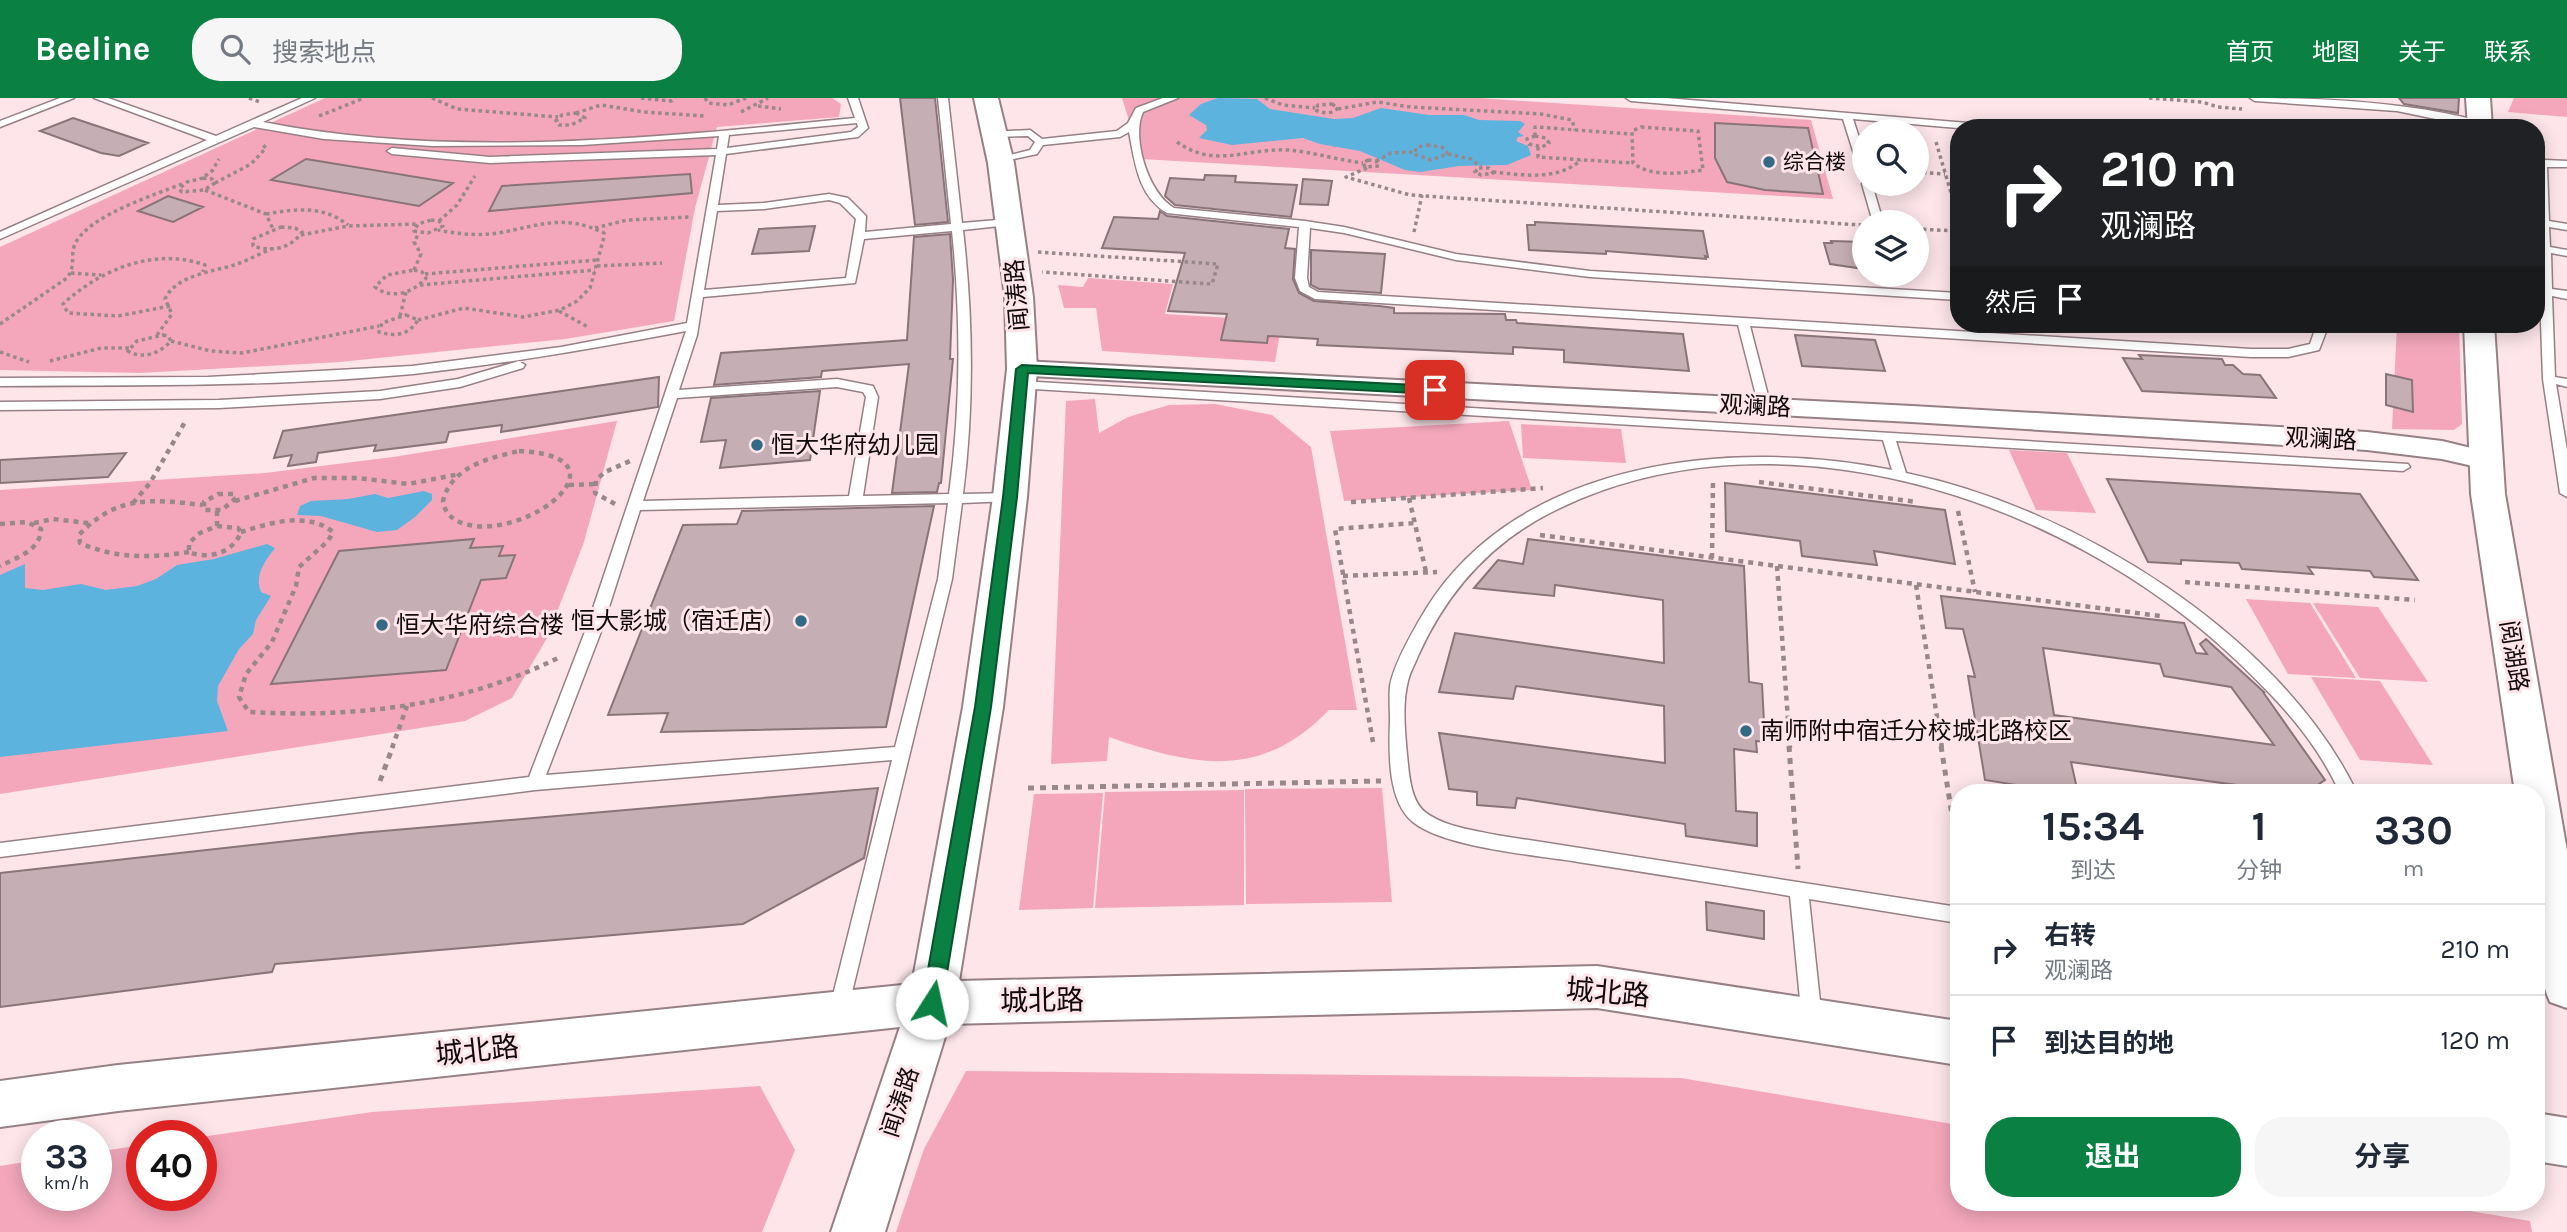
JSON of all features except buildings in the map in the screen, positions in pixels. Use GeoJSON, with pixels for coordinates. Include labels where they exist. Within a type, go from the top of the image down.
{"type":"FeatureCollection","features":[{"type":"Feature","properties":{"kind":"street"},"geometry":{"type":"LineString","coordinates":[[2478,98],[2480,119]]}},
{"type":"Feature","properties":{"kind":"street","name":"闻涛路"},"geometry":{"type":"LineString","coordinates":[[858,1232],[932,1003],[983,707],[1010,497],[1022,377],[1012,248],[994,130]]}},
{"type":"Feature","properties":{"kind":"street","name":"阅湖路"},"geometry":{"type":"LineString","coordinates":[[2479,333],[2488,494],[2534,784]]}},
{"type":"Feature","properties":{"kind":"street","name":"观澜路"},"geometry":{"type":"LineString","coordinates":[[1022,377],[1765,407],[2367,442],[2442,450],[2486,460]]}},
{"type":"Feature","properties":{"kind":"street","name":"阅湖路"},"geometry":{"type":"LineString","coordinates":[[2545,850],[2567,987]]}},
{"type":"Feature","properties":{"kind":"street","name":"城北路"},"geometry":{"type":"LineString","coordinates":[[0,1104],[118,1088],[932,1003],[1597,987],[1950,1043]]}},
{"type":"Feature","properties":{"kind":"street"},"geometry":{"type":"LineString","coordinates":[[2545,1138],[2567,1142]]}},
{"type":"Feature","properties":{"kind":"lane"},"geometry":{"type":"LineString","coordinates":[[0,124],[69,98]]}},
{"type":"Feature","properties":{"kind":"lane"},"geometry":{"type":"LineString","coordinates":[[99,98],[214,139]]}},
{"type":"Feature","properties":{"kind":"lane"},"geometry":{"type":"LineString","coordinates":[[0,236],[310,98]]}},
{"type":"Feature","properties":{"kind":"lane"},"geometry":{"type":"LineString","coordinates":[[251,123],[349,140],[404,153],[490,160],[720,152],[854,135],[863,128],[853,98]]}},
{"type":"Feature","properties":{"kind":"lane"},"geometry":{"type":"LineString","coordinates":[[838,1012],[945,579],[962,451],[965,297],[943,98]]}},
{"type":"Feature","properties":{"kind":"lane"},"geometry":{"type":"LineString","coordinates":[[994,130],[1033,152],[1040,142],[1121,134],[1132,125],[1139,110],[1173,98]]}},
{"type":"Feature","properties":{"kind":"lane"},"geometry":{"type":"LineString","coordinates":[[1631,98],[1950,125]]}},
{"type":"Feature","properties":{"kind":"lane"},"geometry":{"type":"LineString","coordinates":[[2255,98],[2403,108],[2456,119]]}},
{"type":"Feature","properties":{"kind":"lane"},"geometry":{"type":"LineString","coordinates":[[1129,100],[1146,106]]}},
{"type":"Feature","properties":{"kind":"lane"},"geometry":{"type":"LineString","coordinates":[[1847,116],[1852,132]]}},
{"type":"Feature","properties":{"kind":"lane"},"geometry":{"type":"LineString","coordinates":[[349,140],[442,145],[503,144],[724,135],[861,120]]}},
{"type":"Feature","properties":{"kind":"lane"},"geometry":{"type":"LineString","coordinates":[[1132,125],[1153,198],[1162,208],[1180,213],[1306,224],[1456,257],[1590,274],[1950,296]]}},
{"type":"Feature","properties":{"kind":"lane"},"geometry":{"type":"LineString","coordinates":[[994,130],[1025,132],[1035,136],[1040,142]]}},
{"type":"Feature","properties":{"kind":"lane"},"geometry":{"type":"LineString","coordinates":[[1121,134],[1137,147]]}},
{"type":"Feature","properties":{"kind":"lane"},"geometry":{"type":"LineString","coordinates":[[536,782],[593,633],[652,458],[692,326],[724,135]]}},
{"type":"Feature","properties":{"kind":"lane"},"geometry":{"type":"LineString","coordinates":[[2545,163],[2567,164]]}},
{"type":"Feature","properties":{"kind":"lane"},"geometry":{"type":"LineString","coordinates":[[698,294],[851,281],[862,218],[844,200],[837,199],[808,198],[711,211]]}},
{"type":"Feature","properties":{"kind":"lane"},"geometry":{"type":"LineString","coordinates":[[2545,223],[2567,227]]}},
{"type":"Feature","properties":{"kind":"lane"},"geometry":{"type":"LineString","coordinates":[[1306,224],[1301,278],[1304,289],[1315,295],[2251,353],[2288,353],[2315,347],[2320,333]]}},
{"type":"Feature","properties":{"kind":"lane"},"geometry":{"type":"LineString","coordinates":[[859,236],[957,227],[1012,248]]}},
{"type":"Feature","properties":{"kind":"lane"},"geometry":{"type":"LineString","coordinates":[[2545,249],[2567,253]]}},
{"type":"Feature","properties":{"kind":"lane"},"geometry":{"type":"LineString","coordinates":[[2545,291],[2567,295]]}},
{"type":"Feature","properties":{"kind":"lane"},"geometry":{"type":"LineString","coordinates":[[1743,322],[1765,407]]}},
{"type":"Feature","properties":{"kind":"lane"},"geometry":{"type":"LineString","coordinates":[[0,382],[208,381],[412,370],[561,351],[692,326]]}},
{"type":"Feature","properties":{"kind":"lane"},"geometry":{"type":"LineString","coordinates":[[2545,333],[2549,379],[2561,421],[2567,490]]}},
{"type":"Feature","properties":{"kind":"lane"},"geometry":{"type":"LineString","coordinates":[[0,406],[197,404],[380,395],[460,383],[561,351]]}},
{"type":"Feature","properties":{"kind":"lane"},"geometry":{"type":"LineString","coordinates":[[1022,377],[1747,443],[1888,436],[2403,467]]}},
{"type":"Feature","properties":{"kind":"lane"},"geometry":{"type":"LineString","coordinates":[[2549,379],[2567,383]]}},
{"type":"Feature","properties":{"kind":"lane"},"geometry":{"type":"LineString","coordinates":[[672,394],[837,383],[868,389],[872,397],[855,500]]}},
{"type":"Feature","properties":{"kind":"lane"},"geometry":{"type":"LineString","coordinates":[[1888,436],[1900,475]]}},
{"type":"Feature","properties":{"kind":"lane"},"geometry":{"type":"LineString","coordinates":[[1950,914],[1441,830],[1416,815],[1403,780],[1396,744],[1399,683],[1423,622],[1483,551],[1508,531],[1562,501],[1602,484],[1747,443],[1817,464],[1900,475],[2004,508],[2080,540],[2203,622],[2279,692],[2322,743],[2344,784]]}},
{"type":"Feature","properties":{"kind":"lane"},"geometry":{"type":"LineString","coordinates":[[636,506],[1010,497]]}},
{"type":"Feature","properties":{"kind":"lane"},"geometry":{"type":"LineString","coordinates":[[0,850],[536,782],[902,753]]}},
{"type":"Feature","properties":{"kind":"lane"},"geometry":{"type":"LineString","coordinates":[[1799,890],[1812,1021]]}},
{"type":"Feature","properties":{"kind":"path"},"geometry":{"type":"LineString","coordinates":[[313,118],[364,98]]}},
{"type":"Feature","properties":{"kind":"path"},"geometry":{"type":"LineString","coordinates":[[432,98],[457,109],[558,117],[576,113],[586,105],[615,104],[646,112],[708,116]]}},
{"type":"Feature","properties":{"kind":"path"},"geometry":{"type":"LineString","coordinates":[[642,98],[671,101],[675,98]]}},
{"type":"Feature","properties":{"kind":"path"},"geometry":{"type":"LineString","coordinates":[[705,98],[712,105],[725,106],[746,98]]}},
{"type":"Feature","properties":{"kind":"path"},"geometry":{"type":"LineString","coordinates":[[731,114],[744,111],[768,98]]}},
{"type":"Feature","properties":{"kind":"path"},"geometry":{"type":"LineString","coordinates":[[1265,98],[1283,105],[1315,108],[1328,103],[1338,109]]}},
{"type":"Feature","properties":{"kind":"path"},"geometry":{"type":"LineString","coordinates":[[1315,108],[1323,113],[1377,102],[1411,107],[1541,114],[1572,120],[1575,130]]}},
{"type":"Feature","properties":{"kind":"path"},"geometry":{"type":"LineString","coordinates":[[723,115],[725,106]]}},
{"type":"Feature","properties":{"kind":"path"},"geometry":{"type":"LineString","coordinates":[[558,117],[556,121],[559,125],[572,125],[585,118],[576,113]]}},
{"type":"Feature","properties":{"kind":"path"},"geometry":{"type":"LineString","coordinates":[[1535,136],[1535,127],[1632,134],[1641,127],[1698,131],[1703,170],[1692,173],[1642,171],[1633,163],[1538,157],[1538,147]]}},
{"type":"Feature","properties":{"kind":"path"},"geometry":{"type":"LineString","coordinates":[[1632,134],[1633,163]]}},
{"type":"Feature","properties":{"kind":"path"},"geometry":{"type":"LineString","coordinates":[[1535,136],[1549,142],[1538,147],[1527,143],[1527,139],[1535,136]]}},
{"type":"Feature","properties":{"kind":"path"},"geometry":{"type":"LineString","coordinates":[[1177,142],[1189,152],[1207,158],[1284,150],[1363,163],[1376,161],[1391,153],[1414,152],[1421,145],[1446,149],[1448,155]]}},
{"type":"Feature","properties":{"kind":"path"},"geometry":{"type":"LineString","coordinates":[[1946,143],[1934,142],[1950,190]]}},
{"type":"Feature","properties":{"kind":"path"},"geometry":{"type":"LineString","coordinates":[[204,190],[239,171],[264,153],[266,148],[262,143]]}},
{"type":"Feature","properties":{"kind":"path"},"geometry":{"type":"LineString","coordinates":[[1414,152],[1417,157],[1432,160],[1448,155],[1471,159],[1493,172],[1546,174],[1569,170],[1581,160]]}},
{"type":"Feature","properties":{"kind":"path"},"geometry":{"type":"LineString","coordinates":[[157,335],[172,314],[166,299],[169,290],[203,272],[234,265],[271,249],[286,246],[301,235],[348,226],[439,221],[457,205],[467,184],[490,160]]}},
{"type":"Feature","properties":{"kind":"path"},"geometry":{"type":"LineString","coordinates":[[1376,161],[1380,164],[1378,167],[1367,168],[1346,177],[1381,188],[1422,195],[1852,224]]}},
{"type":"Feature","properties":{"kind":"path"},"geometry":{"type":"LineString","coordinates":[[1363,163],[1367,168]]}},
{"type":"Feature","properties":{"kind":"path"},"geometry":{"type":"LineString","coordinates":[[1481,167],[1475,172],[1490,175],[1493,172]]}},
{"type":"Feature","properties":{"kind":"path"},"geometry":{"type":"LineString","coordinates":[[1929,173],[1945,174]]}},
{"type":"Feature","properties":{"kind":"path"},"geometry":{"type":"LineString","coordinates":[[0,324],[71,273],[75,268],[73,249],[78,239],[116,213],[182,184],[203,178],[212,179],[215,183]]}},
{"type":"Feature","properties":{"kind":"path"},"geometry":{"type":"LineString","coordinates":[[182,184],[179,189],[182,192],[204,190],[265,214],[299,209],[320,211],[342,219],[348,226]]}},
{"type":"Feature","properties":{"kind":"path"},"geometry":{"type":"LineString","coordinates":[[1400,243],[1412,236],[1415,230],[1422,195]]}},
{"type":"Feature","properties":{"kind":"path"},"geometry":{"type":"LineString","coordinates":[[595,228],[627,220],[672,220],[711,211]]}},
{"type":"Feature","properties":{"kind":"path"},"geometry":{"type":"LineString","coordinates":[[265,214],[273,229]]}},
{"type":"Feature","properties":{"kind":"path"},"geometry":{"type":"LineString","coordinates":[[379,326],[379,332],[382,334],[393,335],[412,330],[418,320],[468,308],[522,318],[547,315],[570,306],[591,287],[596,254],[604,241],[604,233],[595,228],[564,219],[474,235],[438,230],[419,233],[414,229],[418,224]]}},
{"type":"Feature","properties":{"kind":"path"},"geometry":{"type":"LineString","coordinates":[[438,230],[443,224],[439,221]]}},
{"type":"Feature","properties":{"kind":"path"},"geometry":{"type":"LineString","coordinates":[[271,249],[257,248],[252,243],[258,235],[273,229],[295,228],[302,232],[301,235]]}},
{"type":"Feature","properties":{"kind":"path"},"geometry":{"type":"LineString","coordinates":[[1929,230],[1950,231]]}},
{"type":"Feature","properties":{"kind":"path"},"geometry":{"type":"LineString","coordinates":[[414,270],[421,254],[414,242],[419,233]]}},
{"type":"Feature","properties":{"kind":"path"},"geometry":{"type":"LineString","coordinates":[[1012,248],[1218,264],[1212,284],[1012,248]]}},
{"type":"Feature","properties":{"kind":"path"},"geometry":{"type":"LineString","coordinates":[[170,306],[118,316],[68,313],[64,303],[89,282],[143,261],[176,258],[196,260],[205,265],[203,272]]}},
{"type":"Feature","properties":{"kind":"path"},"geometry":{"type":"LineString","coordinates":[[425,274],[424,282],[406,292],[382,293],[375,287],[376,283],[387,275],[414,270],[425,274],[597,260]]}},
{"type":"Feature","properties":{"kind":"path"},"geometry":{"type":"LineString","coordinates":[[419,285],[662,262]]}},
{"type":"Feature","properties":{"kind":"path"},"geometry":{"type":"LineString","coordinates":[[71,273],[102,276]]}},
{"type":"Feature","properties":{"kind":"path"},"geometry":{"type":"LineString","coordinates":[[400,316],[406,292]]}},
{"type":"Feature","properties":{"kind":"path"},"geometry":{"type":"LineString","coordinates":[[129,348],[137,341],[157,335],[168,336],[171,341],[210,352],[251,352],[349,329],[379,326],[400,316],[412,316],[418,320]]}},
{"type":"Feature","properties":{"kind":"path"},"geometry":{"type":"LineString","coordinates":[[129,348],[130,353],[145,355],[165,348],[171,341]]}},
{"type":"Feature","properties":{"kind":"path"},"geometry":{"type":"LineString","coordinates":[[0,352],[40,364],[92,350],[123,346],[129,348]]}},
{"type":"Feature","properties":{"kind":"path"},"geometry":{"type":"LineString","coordinates":[[133,503],[150,482],[197,404]]}},
{"type":"Feature","properties":{"kind":"path"},"geometry":{"type":"LineString","coordinates":[[202,505],[207,512],[217,512],[235,501],[314,478],[358,478],[408,484],[460,474],[498,455],[539,451],[555,455],[566,463],[571,473],[569,485],[545,509],[527,518],[485,526],[453,519],[444,510],[443,499],[448,486],[460,474]]}},
{"type":"Feature","properties":{"kind":"path"},"geometry":{"type":"LineString","coordinates":[[636,506],[615,505],[604,500],[595,493],[596,484],[605,472],[624,462],[652,458]]}},
{"type":"Feature","properties":{"kind":"path"},"geometry":{"type":"LineString","coordinates":[[1713,477],[1713,558]]}},
{"type":"Feature","properties":{"kind":"path"},"geometry":{"type":"LineString","coordinates":[[1752,482],[1919,502]]}},
{"type":"Feature","properties":{"kind":"path"},"geometry":{"type":"LineString","coordinates":[[569,485],[596,484]]}},
{"type":"Feature","properties":{"kind":"path"},"geometry":{"type":"LineString","coordinates":[[1351,502],[1547,488]]}},
{"type":"Feature","properties":{"kind":"path"},"geometry":{"type":"LineString","coordinates":[[235,501],[233,494],[223,493],[212,496],[202,505],[148,500],[133,503],[99,514],[79,535],[80,543],[94,551],[121,556],[162,557],[189,552],[206,556],[234,544],[241,532],[290,521],[321,524],[333,533],[328,541],[299,567],[296,586],[272,642],[246,674],[239,697],[249,712],[289,715],[407,706],[460,696],[524,676],[558,658],[593,633]]}},
{"type":"Feature","properties":{"kind":"path"},"geometry":{"type":"LineString","coordinates":[[1409,498],[1426,573]]}},
{"type":"Feature","properties":{"kind":"path"},"geometry":{"type":"LineString","coordinates":[[1957,508],[1975,592]]}},
{"type":"Feature","properties":{"kind":"path"},"geometry":{"type":"LineString","coordinates":[[217,512],[217,526]]}},
{"type":"Feature","properties":{"kind":"path"},"geometry":{"type":"LineString","coordinates":[[33,523],[52,519],[88,523]]}},
{"type":"Feature","properties":{"kind":"path"},"geometry":{"type":"LineString","coordinates":[[0,524],[26,521],[41,529],[41,536],[28,553],[0,566]]}},
{"type":"Feature","properties":{"kind":"path"},"geometry":{"type":"LineString","coordinates":[[1375,754],[1335,529],[1415,523]]}},
{"type":"Feature","properties":{"kind":"path"},"geometry":{"type":"LineString","coordinates":[[189,552],[189,543],[193,538],[217,526],[233,526],[241,532]]}},
{"type":"Feature","properties":{"kind":"path"},"geometry":{"type":"LineString","coordinates":[[1508,531],[2203,622]]}},
{"type":"Feature","properties":{"kind":"path"},"geometry":{"type":"LineString","coordinates":[[1777,566],[1799,890]]}},
{"type":"Feature","properties":{"kind":"path"},"geometry":{"type":"LineString","coordinates":[[1343,576],[1464,571]]}},
{"type":"Feature","properties":{"kind":"path"},"geometry":{"type":"LineString","coordinates":[[2142,579],[2415,600]]}},
{"type":"Feature","properties":{"kind":"path"},"geometry":{"type":"LineString","coordinates":[[1916,584],[1950,802]]}},
{"type":"Feature","properties":{"kind":"path"},"geometry":{"type":"LineString","coordinates":[[372,803],[407,706]]}},
{"type":"Feature","properties":{"kind":"path"},"geometry":{"type":"LineString","coordinates":[[1378,767],[1380,781]]}},
{"type":"Feature","properties":{"kind":"path"},"geometry":{"type":"LineString","coordinates":[[1028,788],[1403,780]]}},
{"type":"Feature","properties":{"kind":"shaded area"},"geometry":{"type":"Polygon","coordinates":[[[325,98],[832,98],[841,104],[839,117],[717,127],[695,208],[674,321],[565,339],[340,362],[140,373],[0,370],[0,247],[325,98]]]}},
{"type":"Feature","properties":{"kind":"shaded area"},"geometry":{"type":"Polygon","coordinates":[[[1122,98],[1478,98],[1811,120],[1833,199],[1141,159],[1122,98]]]}},
{"type":"Feature","properties":{"kind":"shaded area"},"geometry":{"type":"Polygon","coordinates":[[[2514,98],[2567,98],[2567,117],[2508,112],[2514,98]]]}},
{"type":"Feature","properties":{"kind":"shaded area"},"geometry":{"type":"Polygon","coordinates":[[[1088,278],[1173,284],[1165,314],[1282,321],[1275,362],[1102,351],[1096,308],[1064,308],[1058,285],[1083,287],[1088,278]]]}},
{"type":"Feature","properties":{"kind":"shaded area"},"geometry":{"type":"Polygon","coordinates":[[[2397,333],[2459,333],[2462,424],[2454,430],[2392,429],[2397,333]]]}},
{"type":"Feature","properties":{"kind":"shaded area"},"geometry":{"type":"Polygon","coordinates":[[[1095,399],[1099,433],[1128,417],[1169,405],[1215,404],[1272,415],[1311,447],[1357,710],[1329,710],[1303,733],[1278,748],[1252,757],[1225,761],[1198,760],[1169,755],[1109,737],[1107,761],[1051,764],[1066,401],[1095,399]]]}},
{"type":"Feature","properties":{"kind":"shaded area"},"geometry":{"type":"Polygon","coordinates":[[[617,421],[584,542],[547,638],[512,698],[465,721],[0,794],[0,490],[265,473],[393,457],[617,421]]]}},
{"type":"Feature","properties":{"kind":"shaded area"},"geometry":{"type":"Polygon","coordinates":[[[1509,421],[1532,490],[1344,501],[1330,431],[1509,421]]]}},
{"type":"Feature","properties":{"kind":"shaded area"},"geometry":{"type":"Polygon","coordinates":[[[1521,424],[1621,429],[1626,463],[1523,458],[1521,424]]]}},
{"type":"Feature","properties":{"kind":"shaded area"},"geometry":{"type":"Polygon","coordinates":[[[2009,450],[2067,453],[2096,513],[2036,510],[2009,450]]]}},
{"type":"Feature","properties":{"kind":"shaded area"},"geometry":{"type":"Polygon","coordinates":[[[2246,599],[2310,603],[2356,678],[2288,674],[2246,599]]]}},
{"type":"Feature","properties":{"kind":"shaded area"},"geometry":{"type":"Polygon","coordinates":[[[2313,603],[2378,607],[2428,682],[2360,678],[2313,603]]]}},
{"type":"Feature","properties":{"kind":"shaded area"},"geometry":{"type":"Polygon","coordinates":[[[2311,677],[2380,681],[2433,765],[2360,760],[2311,677]]]}},
{"type":"Feature","properties":{"kind":"shaded area"},"geometry":{"type":"Polygon","coordinates":[[[1382,788],[1392,902],[1246,904],[1245,789],[1382,788]]]}},
{"type":"Feature","properties":{"kind":"shaded area"},"geometry":{"type":"Polygon","coordinates":[[[1244,790],[1244,905],[1095,908],[1105,792],[1244,790]]]}},
{"type":"Feature","properties":{"kind":"shaded area"},"geometry":{"type":"Polygon","coordinates":[[[1103,793],[1093,908],[1019,910],[1034,794],[1103,793]]]}},
{"type":"Feature","properties":{"kind":"shaded area"},"geometry":{"type":"Polygon","coordinates":[[[966,1071],[1681,1078],[1950,1124],[1950,1211],[2470,1211],[2530,1221],[2532,1232],[896,1232],[924,1149],[966,1071]]]}},
{"type":"Feature","properties":{"kind":"shaded area"},"geometry":{"type":"Polygon","coordinates":[[[760,1086],[795,1150],[762,1232],[0,1232],[0,1166],[21,1163],[21,1211],[112,1211],[112,1150],[126,1147],[126,1211],[217,1211],[217,1135],[372,1112],[760,1086]]]}},
{"type":"Feature","properties":{"kind":"water"},"geometry":{"type":"Polygon","coordinates":[[[1218,98],[1257,99],[1270,109],[1334,119],[1353,118],[1381,108],[1429,115],[1464,115],[1479,120],[1520,121],[1525,124],[1518,132],[1524,136],[1518,137],[1516,141],[1528,146],[1531,155],[1507,165],[1459,166],[1420,172],[1405,170],[1360,151],[1303,138],[1232,145],[1199,138],[1207,130],[1206,125],[1189,115],[1201,104],[1218,98]]]}},
{"type":"Feature","properties":{"kind":"water"},"geometry":{"type":"Polygon","coordinates":[[[424,491],[432,494],[432,500],[397,530],[377,532],[321,516],[297,515],[300,506],[311,501],[375,494],[388,498],[424,491]]]}},
{"type":"Feature","properties":{"kind":"water"},"geometry":{"type":"Polygon","coordinates":[[[267,544],[275,548],[262,568],[259,586],[261,592],[271,596],[256,620],[253,634],[239,649],[218,686],[217,701],[228,731],[0,757],[0,575],[25,564],[25,588],[43,590],[81,584],[106,590],[137,586],[156,579],[177,565],[214,559],[267,544]]]}},
{"type":"Feature","properties":{"kind":"place","name":"综合楼"},"geometry":{"type":"Point","coordinates":[1769,162]}},
{"type":"Feature","properties":{"kind":"place","name":"恒大华府幼儿园"},"geometry":{"type":"Point","coordinates":[757,445]}},
{"type":"Feature","properties":{"kind":"place","name":"恒大影城（宿迁店）"},"geometry":{"type":"Point","coordinates":[801,621]}},
{"type":"Feature","properties":{"kind":"place","name":"恒大华府综合楼"},"geometry":{"type":"Point","coordinates":[382,625]}},
{"type":"Feature","properties":{"kind":"place","name":"南师附中宿迁分校城北路校区"},"geometry":{"type":"Point","coordinates":[1746,731]}},
{"type":"Feature","properties":{"kind":"route"},"geometry":{"type":"LineString","coordinates":[[932,1003],[983,707],[1010,497],[1022,369],[1435,390]]}}]}
